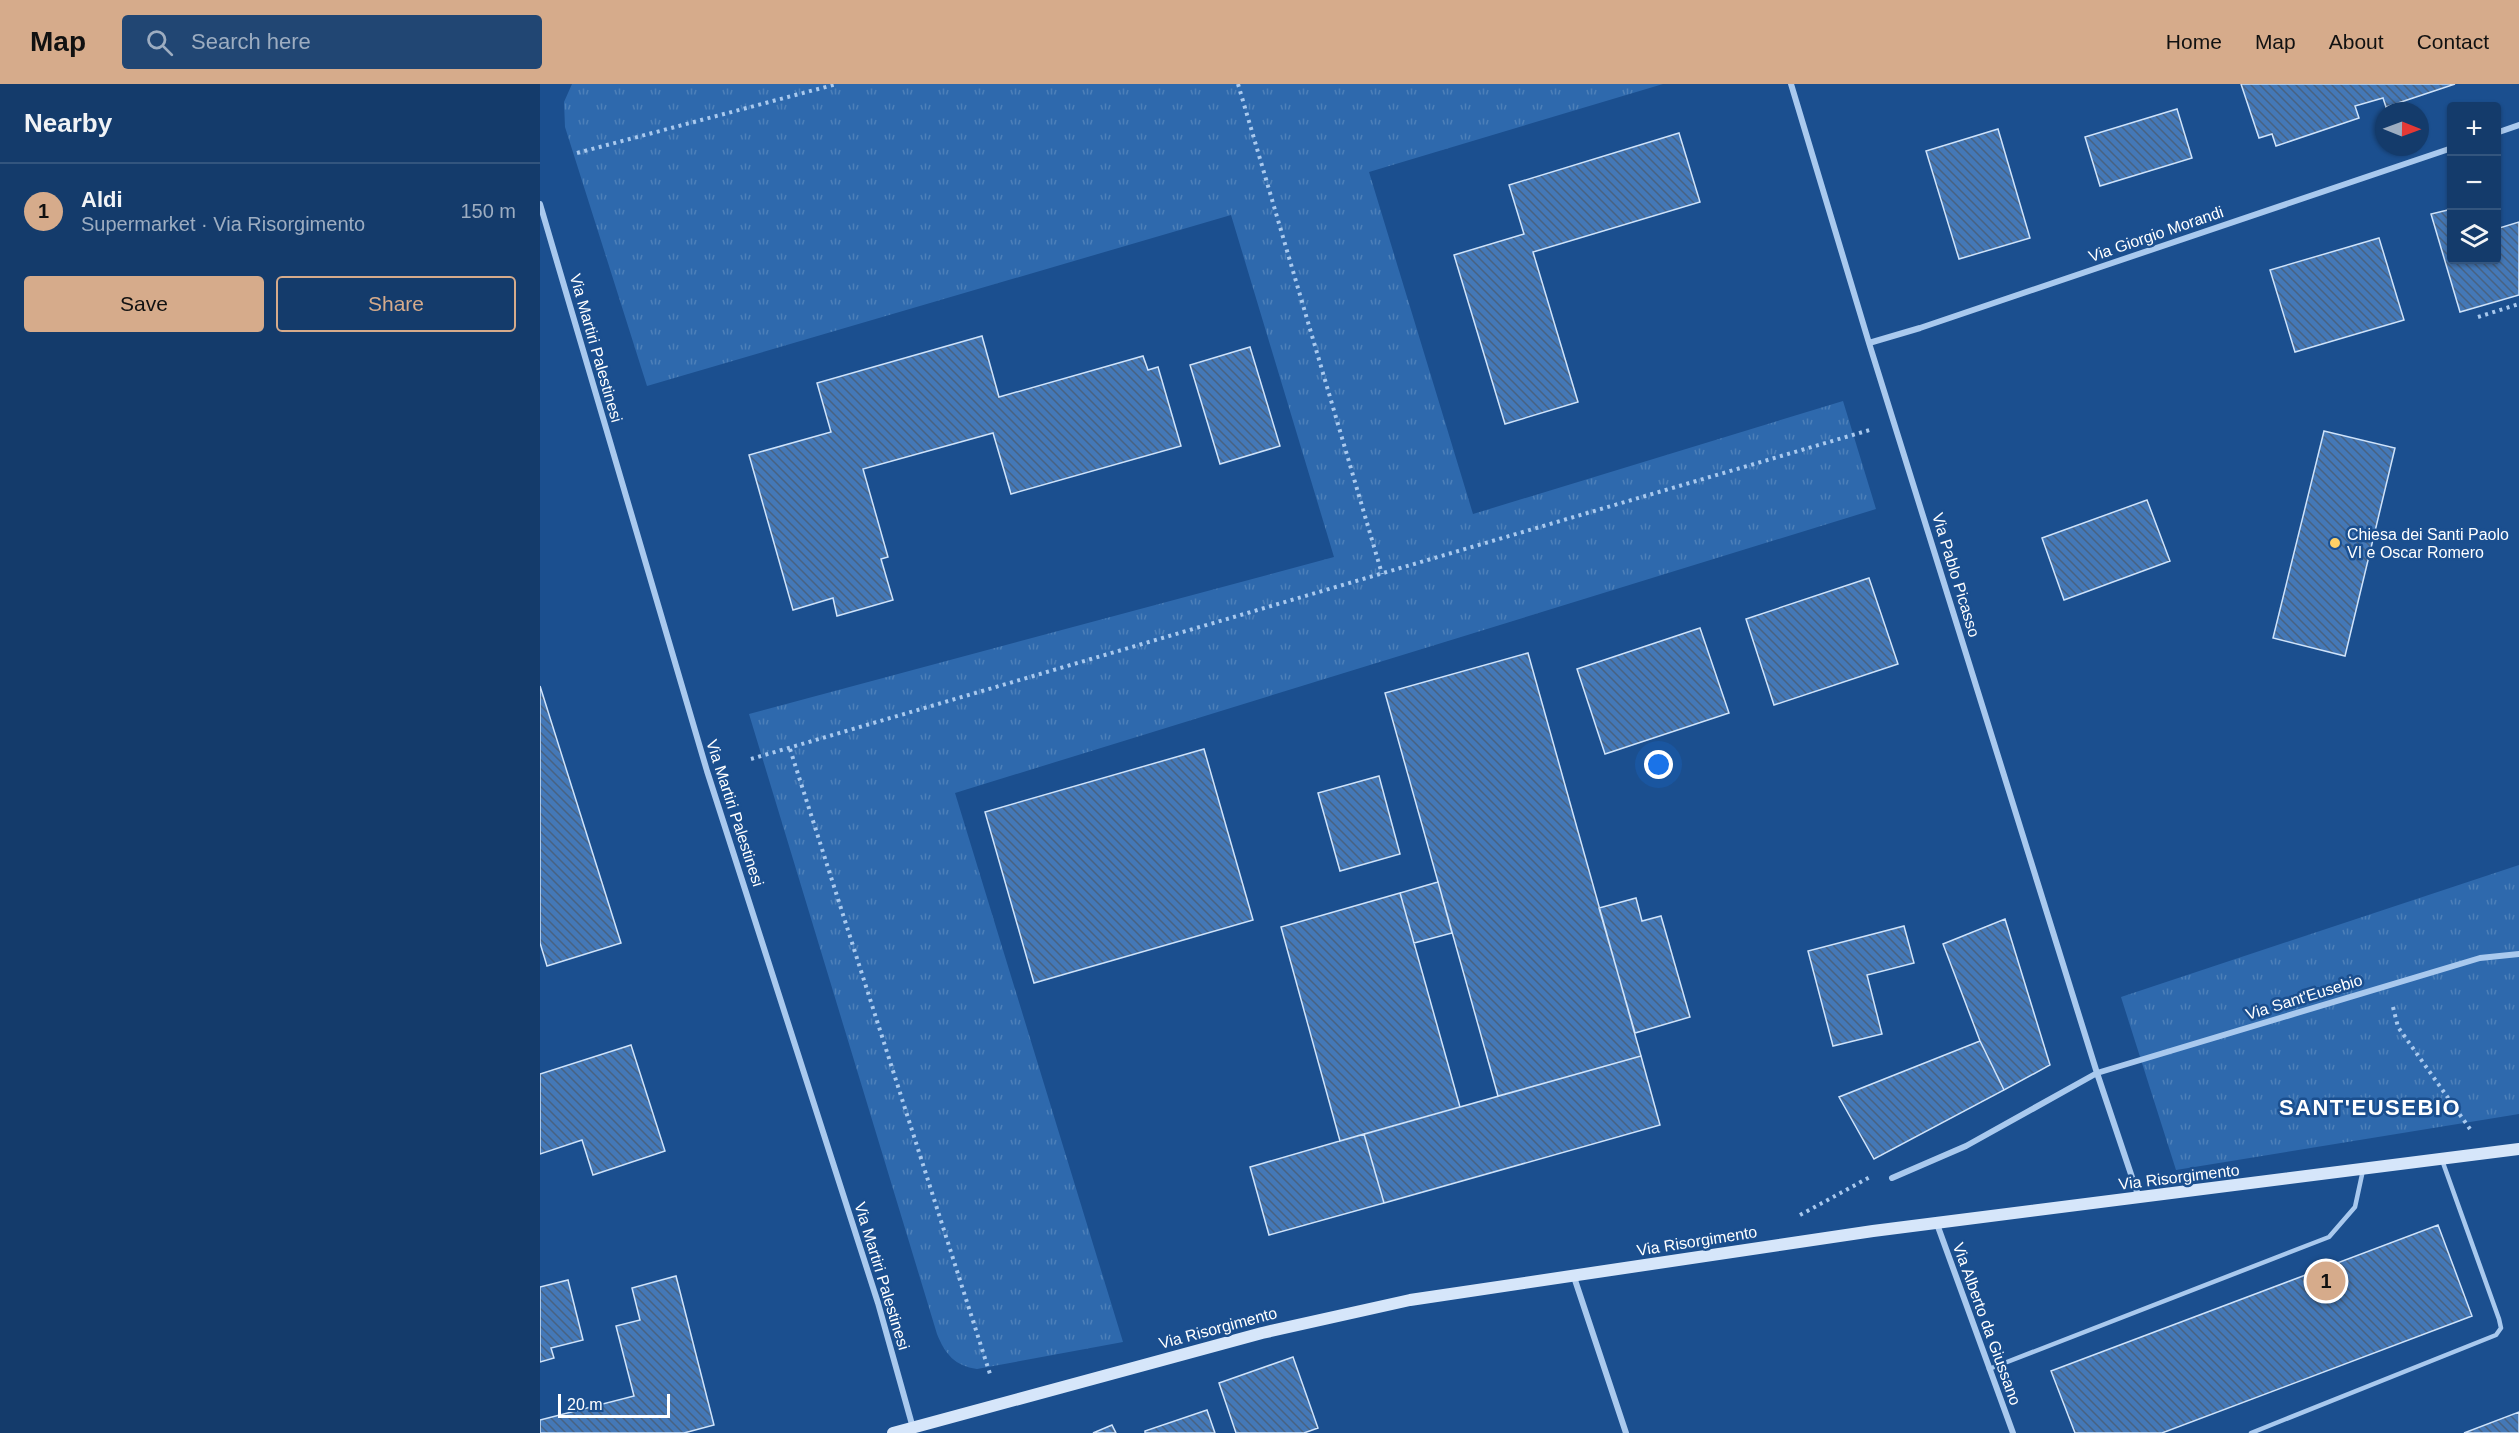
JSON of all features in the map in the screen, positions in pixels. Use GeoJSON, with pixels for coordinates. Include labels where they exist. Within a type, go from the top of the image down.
{"type":"FeatureCollection","features":[{"type":"Feature","properties":{"kind":"street","name":"Via Pablo Picasso"},"geometry":{"type":"LineString","coordinates":[[1791,84],[1869,343],[2097,1073]]}},
{"type":"Feature","properties":{"kind":"street"},"geometry":{"type":"LineString","coordinates":[[2501,131],[2519,125]]}},
{"type":"Feature","properties":{"kind":"street","name":"Via Giorgio Morandi"},"geometry":{"type":"LineString","coordinates":[[1869,343],[1920,328],[2447,149]]}},
{"type":"Feature","properties":{"kind":"street","name":"Via Martiri Palestinesi"},"geometry":{"type":"LineString","coordinates":[[540,204],[694,728],[878,1302],[913,1428]]}},
{"type":"Feature","properties":{"kind":"street","name":"Via Sant'Eusebio"},"geometry":{"type":"LineString","coordinates":[[1892,1178],[1966,1146],[2097,1073],[2480,958],[2519,954]]}},
{"type":"Feature","properties":{"kind":"street"},"geometry":{"type":"LineString","coordinates":[[2097,1073],[2139,1199]]}},
{"type":"Feature","properties":{"kind":"street","name":"Via Risorgimento"},"geometry":{"type":"LineString","coordinates":[[893,1433],[1320,1319],[1410,1300],[1764,1247],[2519,1149]]}},
{"type":"Feature","properties":{"kind":"street","name":"Via Alberto da Giussano"},"geometry":{"type":"LineString","coordinates":[[1937,1224],[2013,1433]]}},
{"type":"Feature","properties":{"kind":"street"},"geometry":{"type":"LineString","coordinates":[[1574,1277],[1626,1433]]}},
{"type":"Feature","properties":{"kind":"lane"},"geometry":{"type":"LineString","coordinates":[[2251,1433],[2496,1335],[2501,1328],[2442,1160]]}},
{"type":"Feature","properties":{"kind":"lane"},"geometry":{"type":"LineString","coordinates":[[1989,1369],[2329,1237],[2355,1207],[2362,1170]]}},
{"type":"Feature","properties":{"kind":"path"},"geometry":{"type":"LineString","coordinates":[[577,153],[837,84]]}},
{"type":"Feature","properties":{"kind":"path"},"geometry":{"type":"LineString","coordinates":[[1238,84],[1382,574]]}},
{"type":"Feature","properties":{"kind":"path"},"geometry":{"type":"LineString","coordinates":[[2478,317],[2519,304]]}},
{"type":"Feature","properties":{"kind":"path"},"geometry":{"type":"LineString","coordinates":[[751,759],[1894,423]]}},
{"type":"Feature","properties":{"kind":"path"},"geometry":{"type":"LineString","coordinates":[[790,749],[990,1374]]}},
{"type":"Feature","properties":{"kind":"path"},"geometry":{"type":"LineString","coordinates":[[2388,986],[2398,1027],[2475,1135],[2480,1154]]}},
{"type":"Feature","properties":{"kind":"path"},"geometry":{"type":"LineString","coordinates":[[1790,1222],[1878,1173],[1892,1178]]}},
{"type":"Feature","properties":{"kind":"green space"},"geometry":{"type":"Polygon","coordinates":[[[572,84],[1663,84],[1369,172],[1473,514],[1843,401],[1876,509],[955,793],[1123,1342],[977,1369],[957,1362],[947,1353],[937,1334],[749,714],[1334,557],[1231,215],[647,386],[565,127],[564,102],[572,84]]]}},
{"type":"Feature","properties":{"kind":"green space"},"geometry":{"type":"Polygon","coordinates":[[[2519,865],[2519,1114],[2176,1170],[2121,997],[2519,865]]]}},
{"type":"Feature","properties":{"kind":"building"},"geometry":{"type":"Polygon","coordinates":[[[2241,84],[2455,84],[2401,102],[2384,102],[2383,98],[2355,106],[2359,118],[2276,146],[2272,134],[2259,138],[2241,84]]]}},
{"type":"Feature","properties":{"kind":"building"},"geometry":{"type":"Polygon","coordinates":[[[2177,109],[2192,158],[2100,186],[2085,137],[2177,109]]]}},
{"type":"Feature","properties":{"kind":"building"},"geometry":{"type":"Polygon","coordinates":[[[1998,129],[2030,238],[1959,259],[1926,151],[1998,129]]]}},
{"type":"Feature","properties":{"kind":"building"},"geometry":{"type":"Polygon","coordinates":[[[1679,133],[1700,202],[1533,252],[1578,402],[1505,424],[1454,255],[1524,234],[1509,185],[1679,133]]]}},
{"type":"Feature","properties":{"kind":"building"},"geometry":{"type":"Polygon","coordinates":[[[2447,210],[2447,264],[2501,264],[2501,227],[2519,222],[2519,295],[2460,312],[2431,214],[2447,210]]]}},
{"type":"Feature","properties":{"kind":"building"},"geometry":{"type":"Polygon","coordinates":[[[2379,238],[2404,320],[2295,352],[2270,270],[2379,238]]]}},
{"type":"Feature","properties":{"kind":"building"},"geometry":{"type":"Polygon","coordinates":[[[982,336],[999,397],[1143,356],[1148,370],[1158,367],[1181,446],[1011,494],[993,433],[863,469],[888,557],[881,559],[893,600],[837,616],[833,598],[793,610],[749,455],[831,432],[817,383],[982,336]]]}},
{"type":"Feature","properties":{"kind":"building"},"geometry":{"type":"Polygon","coordinates":[[[1250,347],[1280,446],[1220,464],[1190,365],[1250,347]]]}},
{"type":"Feature","properties":{"kind":"building","name":"Chiesa dei Santi Paolo VI e Oscar Romero"},"geometry":{"type":"Polygon","coordinates":[[[2324,431],[2395,448],[2345,656],[2273,638],[2324,431]]]}},
{"type":"Feature","properties":{"kind":"building"},"geometry":{"type":"Polygon","coordinates":[[[2147,500],[2170,561],[2064,600],[2042,538],[2147,500]]]}},
{"type":"Feature","properties":{"kind":"building"},"geometry":{"type":"Polygon","coordinates":[[[1869,578],[1898,664],[1774,705],[1746,619],[1869,578]]]}},
{"type":"Feature","properties":{"kind":"building"},"geometry":{"type":"Polygon","coordinates":[[[1700,628],[1729,713],[1605,754],[1577,669],[1700,628]]]}},
{"type":"Feature","properties":{"kind":"building"},"geometry":{"type":"Polygon","coordinates":[[[1528,653],[1641,1056],[1498,1096],[1385,693],[1528,653]]]}},
{"type":"Feature","properties":{"kind":"building"},"geometry":{"type":"Polygon","coordinates":[[[540,686],[621,943],[547,966],[540,943],[540,686]]]}},
{"type":"Feature","properties":{"kind":"building"},"geometry":{"type":"Polygon","coordinates":[[[1204,749],[1253,920],[1034,983],[985,812],[1204,749]]]}},
{"type":"Feature","properties":{"kind":"building"},"geometry":{"type":"Polygon","coordinates":[[[1379,776],[1400,854],[1340,871],[1318,793],[1379,776]]]}},
{"type":"Feature","properties":{"kind":"building"},"geometry":{"type":"Polygon","coordinates":[[[1438,882],[1452,933],[1414,943],[1400,893],[1438,882]]]}},
{"type":"Feature","properties":{"kind":"building"},"geometry":{"type":"Polygon","coordinates":[[[1400,893],[1460,1107],[1340,1141],[1281,927],[1400,893]]]}},
{"type":"Feature","properties":{"kind":"building"},"geometry":{"type":"Polygon","coordinates":[[[1636,898],[1642,921],[1661,916],[1690,1017],[1635,1033],[1599,908],[1636,898]]]}},
{"type":"Feature","properties":{"kind":"building"},"geometry":{"type":"Polygon","coordinates":[[[2005,919],[2050,1065],[2004,1090],[1980,1041],[1943,944],[2005,919]]]}},
{"type":"Feature","properties":{"kind":"building"},"geometry":{"type":"Polygon","coordinates":[[[1904,926],[1914,963],[1867,975],[1882,1034],[1833,1046],[1808,951],[1904,926]]]}},
{"type":"Feature","properties":{"kind":"building"},"geometry":{"type":"Polygon","coordinates":[[[1980,1041],[2004,1090],[1874,1159],[1839,1097],[1980,1041]]]}},
{"type":"Feature","properties":{"kind":"building"},"geometry":{"type":"Polygon","coordinates":[[[631,1045],[665,1151],[593,1175],[582,1140],[540,1154],[540,1074],[631,1045]]]}},
{"type":"Feature","properties":{"kind":"building"},"geometry":{"type":"Polygon","coordinates":[[[1641,1056],[1660,1125],[1384,1203],[1364,1134],[1641,1056]]]}},
{"type":"Feature","properties":{"kind":"building"},"geometry":{"type":"Polygon","coordinates":[[[1364,1134],[1384,1203],[1269,1235],[1250,1167],[1364,1134]]]}},
{"type":"Feature","properties":{"kind":"building"},"geometry":{"type":"Polygon","coordinates":[[[2438,1225],[2472,1316],[2162,1433],[2075,1433],[2051,1371],[2438,1225]]]}},
{"type":"Feature","properties":{"kind":"building"},"geometry":{"type":"Polygon","coordinates":[[[676,1276],[714,1425],[684,1433],[540,1433],[540,1420],[634,1396],[616,1326],[640,1320],[632,1288],[676,1276]]]}},
{"type":"Feature","properties":{"kind":"building"},"geometry":{"type":"Polygon","coordinates":[[[568,1280],[583,1340],[551,1348],[554,1358],[540,1362],[540,1287],[568,1280]]]}},
{"type":"Feature","properties":{"kind":"building"},"geometry":{"type":"Polygon","coordinates":[[[1293,1357],[1318,1428],[1304,1433],[1236,1433],[1219,1383],[1293,1357]]]}},
{"type":"Feature","properties":{"kind":"building"},"geometry":{"type":"Polygon","coordinates":[[[1207,1410],[1215,1433],[1145,1433],[1145,1431],[1207,1410]]]}},
{"type":"Feature","properties":{"kind":"building"},"geometry":{"type":"Polygon","coordinates":[[[2519,1412],[2519,1433],[2464,1433],[2519,1412]]]}},
{"type":"Feature","properties":{"kind":"building"},"geometry":{"type":"Polygon","coordinates":[[[1112,1425],[1116,1433],[1093,1433],[1112,1425]]]}},
{"type":"Feature","properties":{"kind":"place","name":"Chiesa dei Santi Paolo VI e Oscar Romero"},"geometry":{"type":"Point","coordinates":[2335,543]}},
{"type":"Feature","properties":{"kind":"place","name":"Aldi"},"geometry":{"type":"Point","coordinates":[2326,1281]}},
{"type":"Feature","properties":{"kind":"district","name":"SANT'EUSEBIO"},"geometry":{"type":"Point","coordinates":[2370,1107]}}]}
